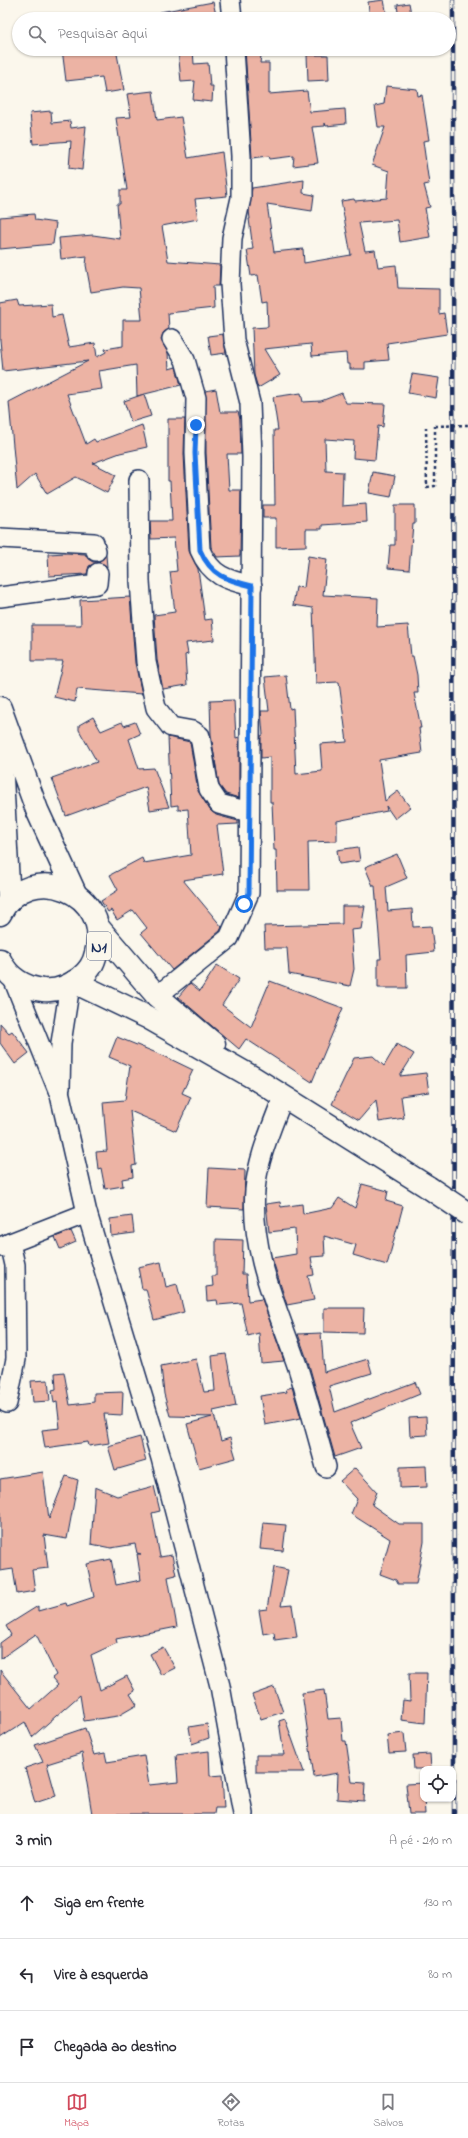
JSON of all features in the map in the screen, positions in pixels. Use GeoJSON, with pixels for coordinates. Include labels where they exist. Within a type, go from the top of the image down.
{"type":"FeatureCollection","features":[{"type":"Feature","properties":{"kind":"highway","name":"N1"},"geometry":{"type":"LineString","coordinates":[[0,708],[37,810],[74,893]]}},
{"type":"Feature","properties":{"kind":"highway","name":"N1"},"geometry":{"type":"LineString","coordinates":[[0,743],[3,907]]}},
{"type":"Feature","properties":{"kind":"highway","name":"N1"},"geometry":{"type":"LineString","coordinates":[[3,907],[23,890],[40,885],[58,886],[74,893],[90,908],[98,927],[157,996],[254,1078]]}},
{"type":"Feature","properties":{"kind":"highway","name":"N1"},"geometry":{"type":"LineString","coordinates":[[98,927],[99,945],[94,961],[84,975],[72,984],[147,1017],[254,1078],[428,1187],[468,1214]]}},
{"type":"Feature","properties":{"kind":"highway"},"geometry":{"type":"LineString","coordinates":[[5,969],[22,984],[33,989],[58,989],[72,984]]}},
{"type":"Feature","properties":{"kind":"street"},"geometry":{"type":"LineString","coordinates":[[230,0],[231,12]]}},
{"type":"Feature","properties":{"kind":"street"},"geometry":{"type":"LineString","coordinates":[[157,996],[229,938],[249,893],[252,457],[250,403],[234,340],[230,284],[232,238],[241,198],[241,156],[234,56]]}},
{"type":"Feature","properties":{"kind":"street"},"geometry":{"type":"LineString","coordinates":[[172,339],[185,360],[196,398],[195,453],[200,550],[205,562],[225,579],[252,586]]}},
{"type":"Feature","properties":{"kind":"street"},"geometry":{"type":"LineString","coordinates":[[138,480],[140,581],[145,647],[156,708],[171,727],[193,731],[200,736],[209,789],[220,804],[249,812]]}},
{"type":"Feature","properties":{"kind":"street"},"geometry":{"type":"LineString","coordinates":[[0,538],[94,543],[96,551]]}},
{"type":"Feature","properties":{"kind":"street"},"geometry":{"type":"LineString","coordinates":[[0,597],[97,584],[98,573]]}},
{"type":"Feature","properties":{"kind":"street"},"geometry":{"type":"LineString","coordinates":[[5,969],[60,1096],[87,1213],[161,1458],[220,1686],[243,1814]]}},
{"type":"Feature","properties":{"kind":"street"},"geometry":{"type":"LineString","coordinates":[[60,1096],[62,1043],[72,984]]}},
{"type":"Feature","properties":{"kind":"street"},"geometry":{"type":"LineString","coordinates":[[283,1097],[262,1154],[255,1189],[254,1214],[258,1248],[264,1274],[298,1368],[326,1467]]}},
{"type":"Feature","properties":{"kind":"street"},"geometry":{"type":"LineString","coordinates":[[8,1403],[16,1359],[15,1265],[5,1245],[87,1213]]}},
{"type":"Feature","properties":{"kind":"path"},"geometry":{"type":"LineString","coordinates":[[426,427],[427,487],[435,486],[435,426],[468,425]]}},
{"type":"Feature","properties":{"kind":"building"},"geometry":{"type":"Polygon","coordinates":[[[384,0],[386,12],[369,12],[368,2],[384,0]]]}},
{"type":"Feature","properties":{"kind":"building"},"geometry":{"type":"Polygon","coordinates":[[[213,2],[215,12],[160,12],[213,2]]]}},
{"type":"Feature","properties":{"kind":"building"},"geometry":{"type":"Polygon","coordinates":[[[409,3],[411,12],[398,12],[397,5],[409,3]]]}},
{"type":"Feature","properties":{"kind":"building"},"geometry":{"type":"Polygon","coordinates":[[[63,56],[117,56],[124,90],[105,93],[102,77],[66,81],[63,56]]]}},
{"type":"Feature","properties":{"kind":"building"},"geometry":{"type":"Polygon","coordinates":[[[179,56],[193,56],[194,64],[208,63],[210,86],[213,86],[212,102],[193,100],[195,81],[181,82],[179,56]]]}},
{"type":"Feature","properties":{"kind":"building"},"geometry":{"type":"Polygon","coordinates":[[[245,56],[261,56],[260,63],[269,63],[269,94],[307,91],[310,112],[345,109],[346,124],[326,126],[325,123],[325,126],[312,127],[318,163],[293,166],[294,156],[270,159],[269,156],[252,158],[245,56]]]}},
{"type":"Feature","properties":{"kind":"building"},"geometry":{"type":"Polygon","coordinates":[[[307,56],[328,56],[329,80],[308,81],[307,56]]]}},
{"type":"Feature","properties":{"kind":"building"},"geometry":{"type":"Polygon","coordinates":[[[386,86],[417,89],[418,96],[422,95],[429,140],[423,141],[429,184],[424,185],[430,207],[425,208],[430,237],[400,242],[397,220],[359,223],[365,251],[375,250],[378,267],[396,265],[398,288],[439,289],[439,314],[444,313],[447,334],[387,343],[389,360],[365,362],[365,369],[350,369],[350,364],[347,364],[346,353],[312,356],[311,344],[264,349],[280,375],[258,388],[254,375],[252,328],[268,327],[267,301],[262,302],[258,275],[251,276],[247,250],[253,249],[249,219],[252,188],[304,180],[303,193],[314,195],[312,211],[267,204],[274,252],[303,249],[304,263],[351,255],[341,201],[387,198],[389,171],[372,165],[385,127],[378,127],[375,106],[384,104],[386,86]]]}},
{"type":"Feature","properties":{"kind":"building"},"geometry":{"type":"Polygon","coordinates":[[[153,91],[157,120],[181,117],[188,158],[222,152],[227,196],[195,199],[198,219],[162,226],[168,261],[220,265],[219,286],[213,286],[214,308],[168,313],[169,329],[163,333],[161,340],[168,353],[169,369],[176,367],[181,385],[137,396],[136,365],[99,371],[102,389],[67,394],[86,444],[94,439],[96,442],[142,425],[147,447],[120,453],[93,463],[116,475],[107,493],[76,477],[47,494],[35,474],[17,490],[9,402],[88,361],[3,371],[0,340],[0,303],[17,300],[19,306],[51,304],[52,317],[62,315],[69,347],[95,343],[97,357],[106,352],[105,349],[123,346],[123,320],[142,320],[139,288],[123,287],[91,292],[86,265],[87,256],[61,259],[59,238],[93,235],[120,239],[117,204],[120,204],[120,190],[127,190],[116,118],[131,117],[127,94],[153,91]]]}},
{"type":"Feature","properties":{"kind":"building"},"geometry":{"type":"Polygon","coordinates":[[[51,111],[52,123],[70,121],[71,128],[86,126],[82,170],[69,168],[71,141],[33,144],[30,113],[51,111]]]}},
{"type":"Feature","properties":{"kind":"building"},"geometry":{"type":"Polygon","coordinates":[[[34,214],[35,220],[56,223],[53,244],[0,249],[0,217],[34,214]]]}},
{"type":"Feature","properties":{"kind":"building"},"geometry":{"type":"Polygon","coordinates":[[[223,334],[226,353],[211,355],[208,336],[223,334]]]}},
{"type":"Feature","properties":{"kind":"building"},"geometry":{"type":"Polygon","coordinates":[[[412,374],[439,378],[436,398],[408,393],[412,374]]]}},
{"type":"Feature","properties":{"kind":"building"},"geometry":{"type":"Polygon","coordinates":[[[216,389],[220,412],[238,412],[240,419],[241,454],[227,454],[229,490],[241,490],[240,556],[217,557],[211,547],[206,453],[205,391],[216,389]]]}},
{"type":"Feature","properties":{"kind":"building"},"geometry":{"type":"Polygon","coordinates":[[[301,393],[303,402],[321,401],[342,393],[346,403],[385,404],[383,427],[378,426],[375,460],[353,458],[354,441],[325,439],[326,471],[343,472],[342,506],[366,504],[367,522],[322,525],[322,529],[306,529],[306,546],[276,547],[276,518],[263,518],[263,505],[275,505],[274,430],[278,430],[273,397],[301,393]]]}},
{"type":"Feature","properties":{"kind":"building"},"geometry":{"type":"Polygon","coordinates":[[[144,394],[151,416],[131,422],[124,401],[144,394]]]}},
{"type":"Feature","properties":{"kind":"building"},"geometry":{"type":"Polygon","coordinates":[[[168,419],[185,419],[184,454],[189,551],[198,569],[205,620],[212,619],[214,640],[186,643],[188,654],[185,655],[187,685],[163,689],[157,660],[154,615],[175,612],[170,572],[177,571],[174,538],[151,539],[150,521],[172,521],[170,481],[168,481],[168,419]]]}},
{"type":"Feature","properties":{"kind":"building"},"geometry":{"type":"Polygon","coordinates":[[[373,472],[395,476],[391,497],[369,493],[373,472]]]}},
{"type":"Feature","properties":{"kind":"building"},"geometry":{"type":"Polygon","coordinates":[[[395,505],[415,505],[415,524],[413,524],[409,570],[388,568],[390,545],[395,545],[395,505]]]}},
{"type":"Feature","properties":{"kind":"building"},"geometry":{"type":"Polygon","coordinates":[[[48,554],[85,554],[88,559],[93,562],[99,562],[89,566],[87,574],[49,576],[48,554]]]}},
{"type":"Feature","properties":{"kind":"building"},"geometry":{"type":"Polygon","coordinates":[[[106,555],[107,567],[99,562],[106,555]]]}},
{"type":"Feature","properties":{"kind":"building"},"geometry":{"type":"Polygon","coordinates":[[[308,556],[327,559],[323,595],[378,598],[377,627],[408,625],[411,656],[413,656],[417,675],[418,693],[414,693],[421,728],[419,728],[422,753],[379,760],[385,801],[398,791],[410,807],[395,819],[386,806],[387,811],[337,821],[337,841],[308,842],[309,890],[277,890],[276,850],[274,850],[272,802],[270,802],[270,757],[261,758],[261,736],[263,735],[261,711],[269,711],[265,677],[286,675],[290,709],[293,708],[296,774],[322,771],[320,744],[347,742],[339,682],[316,683],[313,608],[293,605],[296,587],[304,588],[308,556]]]}},
{"type":"Feature","properties":{"kind":"building"},"geometry":{"type":"Polygon","coordinates":[[[130,597],[135,663],[142,694],[77,689],[75,702],[54,697],[63,661],[32,661],[32,625],[81,625],[80,600],[130,597]]]}},
{"type":"Feature","properties":{"kind":"building"},"geometry":{"type":"Polygon","coordinates":[[[234,700],[236,738],[239,737],[239,798],[226,794],[219,785],[211,735],[210,701],[234,700]]]}},
{"type":"Feature","properties":{"kind":"building"},"geometry":{"type":"Polygon","coordinates":[[[93,717],[101,731],[122,722],[124,726],[135,722],[140,734],[129,739],[139,769],[154,768],[169,807],[150,810],[146,787],[66,816],[52,778],[97,762],[79,730],[79,725],[93,717]]]}},
{"type":"Feature","properties":{"kind":"building"},"geometry":{"type":"Polygon","coordinates":[[[168,737],[190,742],[198,791],[210,810],[216,815],[238,821],[238,824],[217,825],[223,874],[183,880],[222,927],[220,931],[172,970],[141,933],[147,928],[133,910],[117,920],[111,910],[108,912],[101,901],[118,890],[110,875],[142,858],[144,863],[191,855],[188,809],[178,810],[178,805],[171,806],[168,737]]]}},
{"type":"Feature","properties":{"kind":"building"},"geometry":{"type":"Polygon","coordinates":[[[358,847],[360,861],[339,864],[337,850],[358,847]]]}},
{"type":"Feature","properties":{"kind":"building"},"geometry":{"type":"Polygon","coordinates":[[[397,854],[407,878],[386,887],[388,911],[412,909],[413,927],[431,926],[434,952],[406,955],[407,988],[378,988],[378,959],[381,959],[375,886],[373,886],[365,867],[397,854]]]}},
{"type":"Feature","properties":{"kind":"building"},"geometry":{"type":"Polygon","coordinates":[[[342,906],[365,906],[361,929],[351,930],[354,969],[350,986],[289,974],[287,948],[265,948],[264,926],[342,924],[342,906]]]}},
{"type":"Feature","properties":{"kind":"building"},"geometry":{"type":"Polygon","coordinates":[[[217,965],[239,979],[222,1005],[251,1027],[270,981],[343,1008],[312,1082],[246,1039],[239,1049],[178,997],[190,983],[200,991],[217,965]]]}},
{"type":"Feature","properties":{"kind":"building"},"geometry":{"type":"Polygon","coordinates":[[[0,1023],[9,1033],[12,1031],[29,1053],[15,1064],[0,1043],[0,1023]]]}},
{"type":"Feature","properties":{"kind":"building"},"geometry":{"type":"Polygon","coordinates":[[[117,1037],[164,1056],[193,1070],[182,1093],[191,1097],[176,1131],[130,1111],[136,1165],[132,1166],[133,1177],[122,1179],[123,1186],[105,1189],[101,1168],[98,1169],[96,1152],[107,1151],[103,1102],[125,1100],[130,1066],[109,1057],[117,1037]]]}},
{"type":"Feature","properties":{"kind":"building"},"geometry":{"type":"Polygon","coordinates":[[[397,1044],[414,1054],[400,1076],[426,1073],[429,1092],[401,1096],[404,1118],[379,1122],[376,1100],[359,1120],[332,1104],[354,1058],[373,1056],[384,1066],[397,1044]]]}},
{"type":"Feature","properties":{"kind":"building"},"geometry":{"type":"Polygon","coordinates":[[[209,1168],[245,1170],[244,1209],[207,1207],[209,1168]]]}},
{"type":"Feature","properties":{"kind":"building"},"geometry":{"type":"Polygon","coordinates":[[[362,1184],[388,1191],[386,1201],[403,1206],[387,1265],[353,1255],[356,1245],[324,1236],[325,1256],[311,1257],[314,1275],[308,1276],[314,1300],[287,1305],[272,1258],[296,1254],[295,1229],[269,1232],[266,1204],[280,1202],[281,1207],[302,1204],[303,1214],[332,1208],[339,1198],[355,1208],[362,1184]]]}},
{"type":"Feature","properties":{"kind":"building"},"geometry":{"type":"Polygon","coordinates":[[[132,1216],[134,1233],[111,1236],[110,1219],[132,1216]]]}},
{"type":"Feature","properties":{"kind":"building"},"geometry":{"type":"Polygon","coordinates":[[[71,1231],[76,1242],[60,1249],[55,1237],[71,1231]]]}},
{"type":"Feature","properties":{"kind":"building"},"geometry":{"type":"Polygon","coordinates":[[[216,1239],[243,1240],[242,1274],[246,1274],[248,1301],[262,1299],[284,1361],[261,1363],[259,1333],[248,1336],[241,1303],[218,1305],[217,1300],[207,1301],[206,1287],[213,1286],[212,1276],[216,1276],[216,1239]]]}},
{"type":"Feature","properties":{"kind":"building"},"geometry":{"type":"Polygon","coordinates":[[[161,1262],[166,1287],[177,1284],[184,1312],[154,1320],[146,1289],[142,1289],[138,1267],[161,1262]]]}},
{"type":"Feature","properties":{"kind":"building"},"geometry":{"type":"Polygon","coordinates":[[[324,1308],[364,1308],[363,1333],[324,1332],[324,1308]]]}},
{"type":"Feature","properties":{"kind":"building"},"geometry":{"type":"Polygon","coordinates":[[[321,1333],[324,1372],[368,1359],[372,1373],[329,1386],[335,1412],[415,1382],[420,1394],[350,1423],[361,1448],[335,1457],[309,1365],[298,1334],[321,1333]]]}},
{"type":"Feature","properties":{"kind":"building"},"geometry":{"type":"Polygon","coordinates":[[[226,1354],[236,1406],[213,1411],[221,1441],[230,1438],[236,1458],[199,1468],[187,1424],[212,1417],[170,1416],[164,1394],[161,1366],[196,1359],[204,1392],[215,1391],[212,1356],[226,1354]]]}},
{"type":"Feature","properties":{"kind":"building"},"geometry":{"type":"Polygon","coordinates":[[[64,1372],[70,1405],[94,1402],[94,1393],[123,1392],[122,1415],[104,1414],[109,1443],[89,1446],[88,1442],[45,1448],[42,1430],[60,1428],[57,1402],[54,1403],[52,1390],[56,1389],[55,1373],[64,1372]]]}},
{"type":"Feature","properties":{"kind":"building"},"geometry":{"type":"Polygon","coordinates":[[[48,1380],[50,1401],[33,1402],[31,1381],[48,1380]]]}},
{"type":"Feature","properties":{"kind":"building"},"geometry":{"type":"Polygon","coordinates":[[[292,1387],[301,1418],[265,1425],[260,1396],[287,1392],[286,1389],[292,1387]]]}},
{"type":"Feature","properties":{"kind":"building"},"geometry":{"type":"Polygon","coordinates":[[[426,1417],[427,1435],[410,1436],[409,1418],[426,1417]]]}},
{"type":"Feature","properties":{"kind":"building"},"geometry":{"type":"Polygon","coordinates":[[[140,1437],[146,1461],[115,1470],[108,1446],[140,1437]]]}},
{"type":"Feature","properties":{"kind":"building"},"geometry":{"type":"Polygon","coordinates":[[[426,1466],[427,1487],[400,1488],[400,1467],[426,1466]]]}},
{"type":"Feature","properties":{"kind":"building"},"geometry":{"type":"Polygon","coordinates":[[[355,1468],[377,1492],[372,1505],[399,1524],[424,1524],[424,1542],[416,1584],[398,1584],[396,1580],[380,1574],[390,1539],[351,1514],[357,1499],[340,1481],[355,1468]]]}},
{"type":"Feature","properties":{"kind":"building"},"geometry":{"type":"Polygon","coordinates":[[[43,1472],[49,1519],[66,1476],[78,1480],[67,1539],[44,1535],[48,1568],[32,1570],[35,1591],[17,1594],[13,1569],[0,1571],[0,1479],[43,1472]]]}},
{"type":"Feature","properties":{"kind":"building"},"geometry":{"type":"Polygon","coordinates":[[[154,1486],[160,1511],[152,1513],[160,1557],[172,1555],[176,1575],[168,1577],[177,1627],[116,1639],[117,1643],[91,1655],[100,1690],[127,1676],[135,1691],[130,1694],[137,1705],[118,1716],[84,1721],[80,1695],[32,1737],[25,1722],[0,1738],[0,1670],[31,1709],[58,1685],[52,1678],[56,1675],[36,1634],[0,1659],[0,1643],[11,1635],[6,1626],[38,1606],[38,1611],[66,1603],[67,1606],[94,1597],[87,1564],[111,1559],[116,1585],[141,1580],[137,1554],[141,1554],[137,1553],[135,1544],[111,1548],[91,1544],[95,1487],[117,1496],[154,1486]]]}},
{"type":"Feature","properties":{"kind":"building"},"geometry":{"type":"Polygon","coordinates":[[[263,1523],[286,1525],[283,1551],[260,1549],[263,1523]]]}},
{"type":"Feature","properties":{"kind":"building"},"geometry":{"type":"Polygon","coordinates":[[[274,1567],[288,1570],[281,1606],[292,1605],[297,1637],[275,1640],[274,1632],[263,1634],[259,1610],[267,1609],[274,1567]]]}},
{"type":"Feature","properties":{"kind":"building"},"geometry":{"type":"Polygon","coordinates":[[[163,1647],[175,1668],[161,1675],[150,1654],[163,1647]]]}},
{"type":"Feature","properties":{"kind":"building"},"geometry":{"type":"Polygon","coordinates":[[[409,1673],[427,1673],[425,1723],[401,1720],[403,1700],[410,1701],[409,1673]]]}},
{"type":"Feature","properties":{"kind":"building"},"geometry":{"type":"Polygon","coordinates":[[[274,1687],[283,1712],[261,1719],[252,1695],[274,1687]]]}},
{"type":"Feature","properties":{"kind":"building"},"geometry":{"type":"Polygon","coordinates":[[[324,1690],[328,1719],[341,1718],[343,1741],[346,1741],[352,1782],[365,1783],[364,1801],[337,1799],[338,1773],[314,1777],[302,1693],[324,1690]]]}},
{"type":"Feature","properties":{"kind":"building"},"geometry":{"type":"Polygon","coordinates":[[[285,1719],[304,1772],[256,1772],[256,1755],[284,1755],[279,1721],[285,1719]]]}},
{"type":"Feature","properties":{"kind":"building"},"geometry":{"type":"Polygon","coordinates":[[[207,1724],[209,1738],[192,1744],[189,1727],[207,1724]]]}},
{"type":"Feature","properties":{"kind":"building"},"geometry":{"type":"Polygon","coordinates":[[[85,1728],[94,1755],[105,1753],[107,1762],[144,1756],[149,1785],[178,1782],[176,1755],[209,1751],[210,1776],[222,1775],[224,1808],[215,1808],[214,1814],[92,1814],[82,1753],[47,1764],[56,1796],[35,1803],[25,1768],[43,1762],[35,1745],[85,1728]]]}},
{"type":"Feature","properties":{"kind":"building"},"geometry":{"type":"Polygon","coordinates":[[[404,1733],[406,1752],[389,1753],[387,1735],[404,1733]]]}},
{"type":"Feature","properties":{"kind":"building"},"geometry":{"type":"Polygon","coordinates":[[[430,1754],[431,1766],[420,1766],[420,1769],[414,1769],[413,1755],[430,1754]]]}},
{"type":"Feature","properties":{"kind":"building"},"geometry":{"type":"Polygon","coordinates":[[[420,1783],[420,1802],[424,1802],[425,1814],[409,1814],[406,1784],[420,1783]]]}},
{"type":"Feature","properties":{"kind":"railway"},"geometry":{"type":"LineString","coordinates":[[453,0],[453,12]]}},
{"type":"Feature","properties":{"kind":"railway"},"geometry":{"type":"LineString","coordinates":[[453,56],[454,1814]]}},
{"type":"Feature","properties":{"kind":"route"},"geometry":{"type":"LineString","coordinates":[[196,425],[195,453],[200,550],[205,562],[225,579],[252,586],[249,893],[244,904]]}}]}
